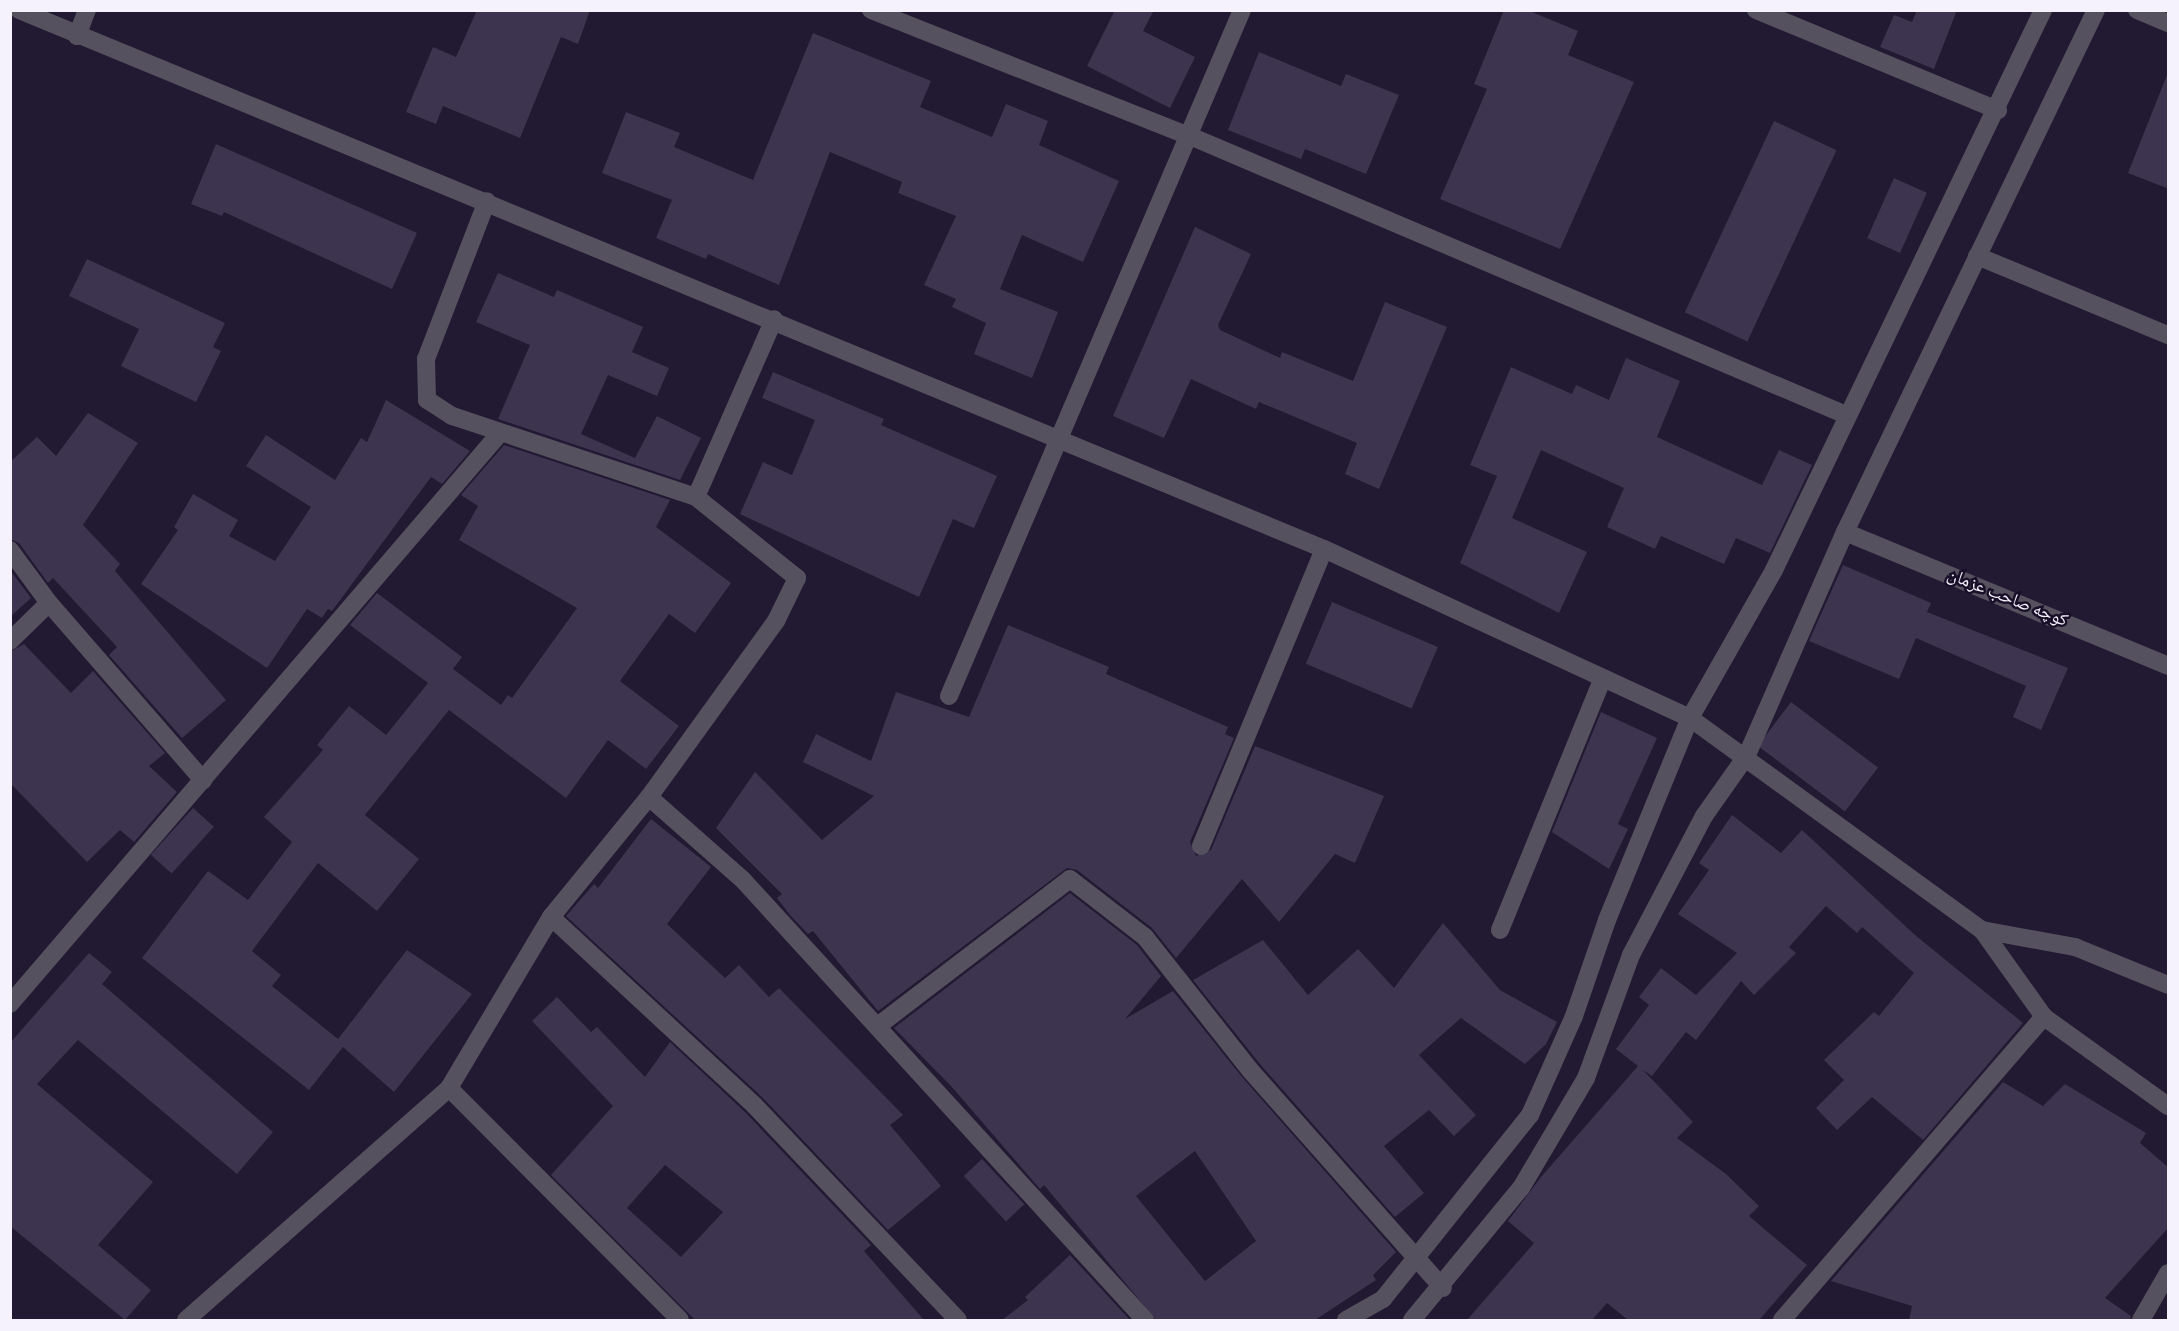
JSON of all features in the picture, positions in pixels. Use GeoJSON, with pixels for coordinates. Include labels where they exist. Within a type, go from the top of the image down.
{"type":"FeatureCollection","features":[{"type":"Feature","properties":{"kind":"street"},"geometry":{"type":"LineString","coordinates":[[19,10],[77,36],[487,201],[1324,549],[1696,722],[1744,753],[1982,930],[2044,1017],[2169,1106]]}},
{"type":"Feature","properties":{"kind":"street"},"geometry":{"type":"LineString","coordinates":[[77,36],[87,10]]}},
{"type":"Feature","properties":{"kind":"street"},"geometry":{"type":"LineString","coordinates":[[871,10],[1190,136],[1846,414]]}},
{"type":"Feature","properties":{"kind":"street"},"geometry":{"type":"LineString","coordinates":[[949,696],[1242,10]]}},
{"type":"Feature","properties":{"kind":"street"},"geometry":{"type":"LineString","coordinates":[[1756,10],[1998,110]]}},
{"type":"Feature","properties":{"kind":"street"},"geometry":{"type":"LineString","coordinates":[[1346,1320],[1383,1299],[1417,1260],[1530,1115],[1574,1016],[1607,920],[1696,722],[1774,570],[1846,414],[1998,110],[2043,10]]}},
{"type":"Feature","properties":{"kind":"street"},"geometry":{"type":"LineString","coordinates":[[1412,1320],[1443,1288],[1521,1188],[1586,1078],[1631,955],[1704,816],[1744,753],[1845,532],[2096,10]]}},
{"type":"Feature","properties":{"kind":"street"},"geometry":{"type":"LineString","coordinates":[[2137,10],[2169,23]]}},
{"type":"Feature","properties":{"kind":"street"},"geometry":{"type":"LineString","coordinates":[[186,1320],[449,1088],[551,917],[649,797],[776,621],[798,578],[696,497],[452,416],[427,400],[426,358],[487,201]]}},
{"type":"Feature","properties":{"kind":"street"},"geometry":{"type":"LineString","coordinates":[[1977,256],[2169,335]]}},
{"type":"Feature","properties":{"kind":"street"},"geometry":{"type":"LineString","coordinates":[[696,497],[774,320]]}},
{"type":"Feature","properties":{"kind":"street"},"geometry":{"type":"LineString","coordinates":[[10,1004],[500,433]]}},
{"type":"Feature","properties":{"kind":"street","name":"کوچه صاحب عزمان"},"geometry":{"type":"LineString","coordinates":[[1845,532],[2169,666]]}},
{"type":"Feature","properties":{"kind":"street"},"geometry":{"type":"LineString","coordinates":[[1201,846],[1324,549]]}},
{"type":"Feature","properties":{"kind":"street"},"geometry":{"type":"LineString","coordinates":[[10,550],[49,603],[203,780]]}},
{"type":"Feature","properties":{"kind":"street"},"geometry":{"type":"LineString","coordinates":[[10,641],[49,603]]}},
{"type":"Feature","properties":{"kind":"street"},"geometry":{"type":"LineString","coordinates":[[1500,930],[1603,678]]}},
{"type":"Feature","properties":{"kind":"street"},"geometry":{"type":"LineString","coordinates":[[649,797],[743,880],[879,1025],[1145,1320]]}},
{"type":"Feature","properties":{"kind":"street"},"geometry":{"type":"LineString","coordinates":[[879,1025],[1070,879],[1145,937],[1250,1070],[1443,1288]]}},
{"type":"Feature","properties":{"kind":"street"},"geometry":{"type":"LineString","coordinates":[[551,917],[754,1105],[957,1320]]}},
{"type":"Feature","properties":{"kind":"street"},"geometry":{"type":"LineString","coordinates":[[1982,930],[2075,947],[2169,985]]}},
{"type":"Feature","properties":{"kind":"street"},"geometry":{"type":"LineString","coordinates":[[1782,1320],[2044,1017]]}},
{"type":"Feature","properties":{"kind":"street"},"geometry":{"type":"LineString","coordinates":[[449,1088],[680,1320]]}},
{"type":"Feature","properties":{"kind":"street"},"geometry":{"type":"LineString","coordinates":[[2141,1320],[2169,1273]]}},
{"type":"Feature","properties":{"kind":"building"},"geometry":{"type":"Polygon","coordinates":[[[477,10],[590,10],[578,44],[561,37],[520,138],[443,106],[436,124],[406,112],[433,47],[456,57],[477,10]]]}},
{"type":"Feature","properties":{"kind":"building"},"geometry":{"type":"Polygon","coordinates":[[[1115,10],[1154,10],[1143,31],[1195,57],[1170,108],[1087,66],[1115,10]]]}},
{"type":"Feature","properties":{"kind":"building"},"geometry":{"type":"Polygon","coordinates":[[[1504,10],[1527,10],[1578,31],[1568,55],[1634,82],[1560,249],[1440,199],[1487,89],[1474,84],[1504,10]]]}},
{"type":"Feature","properties":{"kind":"building"},"geometry":{"type":"Polygon","coordinates":[[[1917,10],[1957,10],[1934,69],[1880,47],[1894,15],[1912,22],[1917,10]]]}},
{"type":"Feature","properties":{"kind":"building"},"geometry":{"type":"Polygon","coordinates":[[[813,33],[931,81],[920,107],[992,137],[1006,104],[1048,121],[1039,145],[1119,181],[1083,262],[1022,235],[1000,289],[1058,312],[1032,378],[974,354],[986,323],[952,307],[956,299],[924,285],[956,216],[898,193],[902,182],[830,152],[779,285],[708,254],[706,259],[656,238],[672,200],[602,173],[626,112],[680,133],[674,147],[753,180],[813,33]]]}},
{"type":"Feature","properties":{"kind":"building"},"geometry":{"type":"Polygon","coordinates":[[[1259,52],[1341,86],[1346,74],[1399,95],[1366,174],[1305,149],[1301,159],[1228,130],[1259,52]]]}},
{"type":"Feature","properties":{"kind":"building"},"geometry":{"type":"Polygon","coordinates":[[[2167,75],[2169,75],[2169,189],[2128,173],[2167,75]]]}},
{"type":"Feature","properties":{"kind":"building"},"geometry":{"type":"Polygon","coordinates":[[[1774,121],[1837,150],[1747,341],[1685,312],[1774,121]]]}},
{"type":"Feature","properties":{"kind":"building"},"geometry":{"type":"Polygon","coordinates":[[[216,144],[417,233],[392,289],[224,212],[222,216],[191,204],[216,144]]]}},
{"type":"Feature","properties":{"kind":"building"},"geometry":{"type":"Polygon","coordinates":[[[1894,178],[1927,193],[1900,253],[1867,238],[1894,178]]]}},
{"type":"Feature","properties":{"kind":"building"},"geometry":{"type":"Polygon","coordinates":[[[1195,227],[1251,254],[1218,325],[1220,330],[1280,358],[1282,352],[1353,381],[1385,302],[1447,327],[1379,489],[1345,474],[1357,443],[1259,402],[1256,409],[1191,379],[1164,438],[1113,416],[1195,227]]]}},
{"type":"Feature","properties":{"kind":"building"},"geometry":{"type":"Polygon","coordinates":[[[87,259],[225,323],[213,347],[221,351],[196,402],[121,366],[139,329],[69,296],[87,259]]]}},
{"type":"Feature","properties":{"kind":"building"},"geometry":{"type":"Polygon","coordinates":[[[498,273],[554,297],[557,290],[643,327],[632,352],[669,368],[657,396],[608,375],[581,434],[635,458],[657,416],[701,438],[680,480],[498,419],[530,345],[476,322],[498,273]]]}},
{"type":"Feature","properties":{"kind":"building"},"geometry":{"type":"Polygon","coordinates":[[[1626,358],[1680,381],[1657,437],[1762,485],[1779,450],[1812,465],[1770,553],[1736,538],[1724,564],[1661,536],[1655,549],[1607,527],[1624,488],[1541,450],[1512,518],[1587,552],[1559,613],[1460,563],[1497,476],[1470,465],[1511,367],[1572,394],[1576,385],[1609,400],[1626,358]]]}},
{"type":"Feature","properties":{"kind":"building"},"geometry":{"type":"Polygon","coordinates":[[[773,372],[884,419],[881,425],[997,476],[974,528],[953,519],[919,597],[740,514],[763,462],[792,475],[815,420],[762,398],[773,372]]]}},
{"type":"Feature","properties":{"kind":"building"},"geometry":{"type":"Polygon","coordinates":[[[386,400],[470,451],[442,484],[431,477],[332,611],[328,609],[322,618],[307,609],[267,668],[141,584],[178,530],[174,527],[193,494],[238,520],[229,536],[275,561],[311,507],[246,466],[266,435],[335,480],[361,438],[367,442],[386,400]]]}},
{"type":"Feature","properties":{"kind":"building"},"geometry":{"type":"Polygon","coordinates":[[[88,413],[138,443],[83,525],[120,564],[115,571],[226,700],[182,738],[109,655],[117,647],[53,578],[48,583],[19,543],[10,539],[10,462],[37,437],[56,456],[88,413]]]}},
{"type":"Feature","properties":{"kind":"building"},"geometry":{"type":"Polygon","coordinates":[[[504,445],[670,500],[656,527],[731,583],[695,633],[669,614],[620,681],[679,726],[646,769],[608,740],[566,798],[449,710],[365,815],[419,859],[377,911],[318,863],[252,951],[281,975],[272,986],[338,1039],[407,950],[472,994],[394,1092],[343,1047],[309,1090],[142,958],[208,871],[248,900],[292,842],[264,817],[323,750],[317,745],[349,706],[386,735],[428,683],[350,625],[377,593],[462,657],[453,669],[501,705],[508,695],[512,698],[577,608],[459,540],[478,506],[461,495],[504,445]]]}},
{"type":"Feature","properties":{"kind":"building"},"geometry":{"type":"Polygon","coordinates":[[[1843,565],[1931,603],[1927,612],[2068,668],[2041,730],[2013,717],[2026,686],[1916,638],[1899,679],[1809,641],[1843,565]]]}},
{"type":"Feature","properties":{"kind":"building"},"geometry":{"type":"Polygon","coordinates":[[[10,570],[31,598],[10,617],[10,570]]]}},
{"type":"Feature","properties":{"kind":"building"},"geometry":{"type":"Polygon","coordinates":[[[1332,602],[1438,647],[1412,709],[1306,664],[1332,602]]]}},
{"type":"Feature","properties":{"kind":"building"},"geometry":{"type":"Polygon","coordinates":[[[1008,625],[1109,667],[1106,674],[1228,727],[1225,734],[1234,738],[1190,842],[1196,856],[1211,850],[1255,746],[1384,796],[1355,863],[1335,854],[1279,922],[1242,879],[1176,958],[1152,928],[1077,870],[1067,868],[878,1011],[813,931],[808,934],[790,915],[777,898],[782,894],[716,828],[755,772],[822,840],[874,796],[803,762],[816,734],[871,761],[896,692],[969,717],[1008,625]]]}},
{"type":"Feature","properties":{"kind":"building"},"geometry":{"type":"Polygon","coordinates":[[[24,644],[71,693],[93,671],[165,753],[149,766],[177,792],[134,842],[120,830],[87,862],[10,783],[10,652],[24,644]]]}},
{"type":"Feature","properties":{"kind":"building"},"geometry":{"type":"Polygon","coordinates":[[[1791,702],[1878,768],[1845,812],[1758,746],[1791,702]]]}},
{"type":"Feature","properties":{"kind":"building"},"geometry":{"type":"Polygon","coordinates":[[[1601,712],[1657,738],[1618,824],[1628,829],[1609,869],[1552,832],[1601,712]]]}},
{"type":"Feature","properties":{"kind":"building"},"geometry":{"type":"Polygon","coordinates":[[[193,808],[214,827],[172,874],[151,855],[193,808]]]}},
{"type":"Feature","properties":{"kind":"building"},"geometry":{"type":"Polygon","coordinates":[[[1732,815],[1781,853],[1802,830],[1915,935],[2023,1023],[1923,1140],[1872,1097],[1837,1130],[1816,1108],[1844,1080],[1824,1060],[1874,1012],[1879,1016],[1914,973],[1862,927],[1857,933],[1826,906],[1789,947],[1796,953],[1754,995],[1741,981],[1696,1040],[1686,1032],[1652,1076],[1643,1070],[1693,1122],[1677,1138],[1726,1174],[1759,1206],[1749,1216],[1807,1265],[1759,1320],[1628,1320],[1607,1303],[1592,1320],[1467,1320],[1534,1243],[1508,1221],[1541,1177],[1638,1066],[1616,1049],[1649,1005],[1639,997],[1661,968],[1696,995],[1737,953],[1678,914],[1709,870],[1699,863],[1732,815]]]}},
{"type":"Feature","properties":{"kind":"building"},"geometry":{"type":"Polygon","coordinates":[[[651,819],[711,867],[667,924],[725,978],[739,965],[769,997],[779,988],[903,1115],[890,1125],[941,1186],[888,1230],[762,1097],[566,916],[594,884],[598,888],[651,819]]]}},
{"type":"Feature","properties":{"kind":"building"},"geometry":{"type":"Polygon","coordinates":[[[1070,893],[1137,945],[1161,976],[1125,1019],[1173,991],[1242,1077],[1396,1252],[1373,1275],[1376,1280],[1315,1320],[1156,1320],[1044,1185],[1040,1189],[951,1086],[894,1028],[1070,893]],[[1195,1151],[1136,1196],[1205,1281],[1256,1241],[1195,1151]]]}},
{"type":"Feature","properties":{"kind":"building"},"geometry":{"type":"Polygon","coordinates":[[[1443,923],[1500,990],[1557,1022],[1546,1044],[1525,1064],[1461,1018],[1419,1055],[1476,1115],[1454,1136],[1429,1110],[1384,1146],[1424,1193],[1395,1217],[1259,1063],[1193,980],[1263,940],[1308,995],[1358,949],[1394,988],[1443,923]]]}},
{"type":"Feature","properties":{"kind":"building"},"geometry":{"type":"Polygon","coordinates":[[[89,953],[112,972],[102,984],[273,1132],[237,1174],[78,1040],[37,1084],[153,1182],[98,1245],[151,1290],[125,1320],[10,1226],[10,1043],[89,953]]]}},
{"type":"Feature","properties":{"kind":"building"},"geometry":{"type":"Polygon","coordinates":[[[557,997],[591,1032],[597,1027],[645,1077],[670,1042],[746,1113],[871,1245],[864,1251],[924,1320],[695,1320],[551,1175],[613,1106],[532,1021],[557,997]],[[665,1165],[627,1208],[681,1257],[723,1212],[665,1165]]]}},
{"type":"Feature","properties":{"kind":"building"},"geometry":{"type":"Polygon","coordinates":[[[2003,1082],[2043,1106],[2065,1084],[2146,1133],[2140,1143],[2169,1168],[2169,1227],[2105,1298],[2131,1316],[2130,1320],[1909,1320],[1912,1306],[1831,1281],[2003,1082]]]}},
{"type":"Feature","properties":{"kind":"building"},"geometry":{"type":"Polygon","coordinates":[[[982,1159],[1024,1204],[1006,1221],[964,1176],[982,1159]]]}},
{"type":"Feature","properties":{"kind":"building"},"geometry":{"type":"Polygon","coordinates":[[[1070,1255],[1130,1320],[1002,1320],[1028,1300],[1025,1297],[1070,1255]]]}}]}
